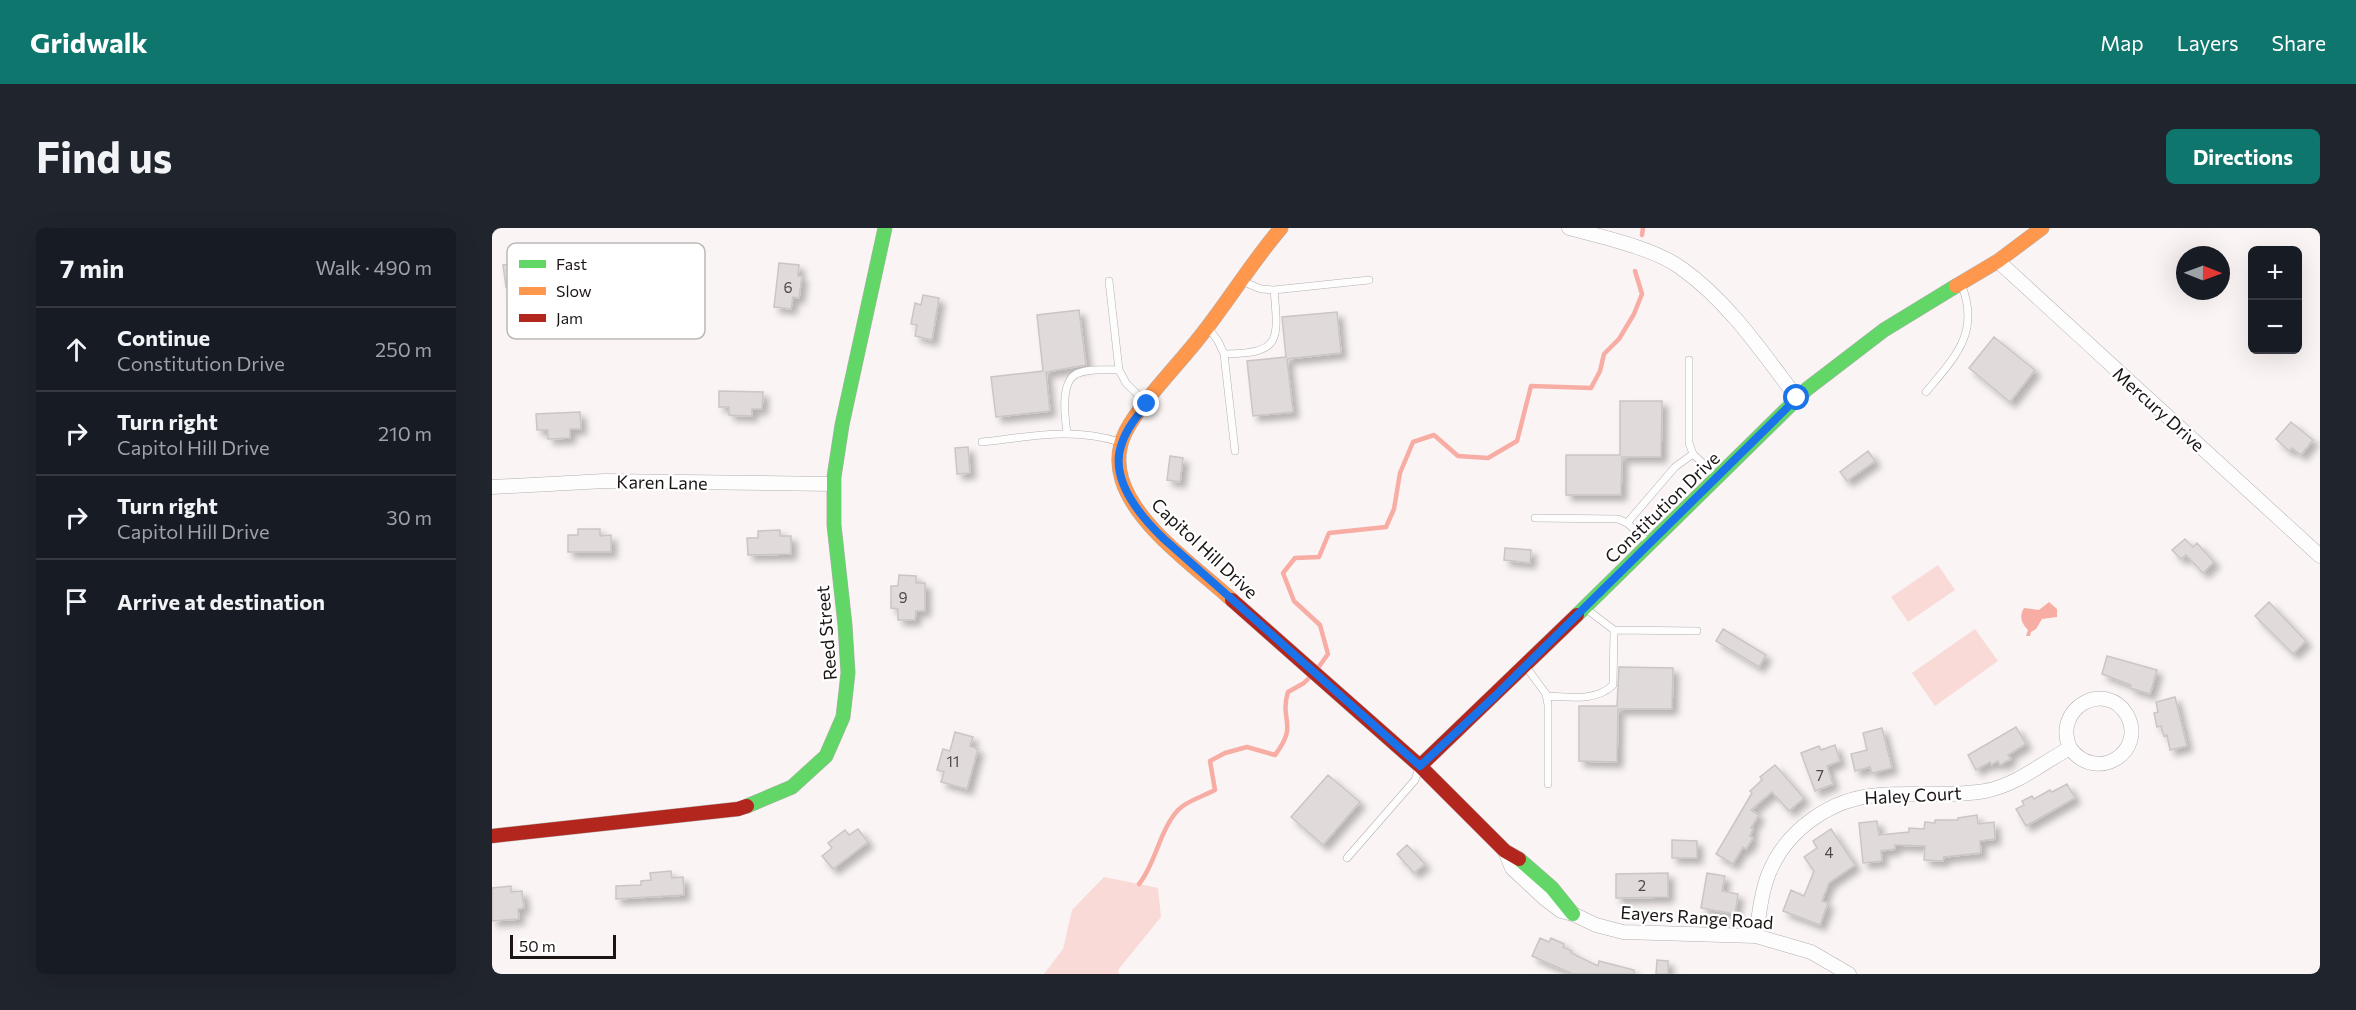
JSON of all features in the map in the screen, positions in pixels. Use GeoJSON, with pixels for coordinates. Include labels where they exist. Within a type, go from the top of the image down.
{"type":"FeatureCollection","features":[{"type":"Feature","properties":{"kind":"street","name":"Reed Street"},"geometry":{"type":"LineString","coordinates":[[492,836],[738,808],[781,794],[802,780],[825,756],[835,740],[845,712],[849,662],[835,547],[833,484],[841,427],[885,228]]}},
{"type":"Feature","properties":{"kind":"street","name":"Capitol Hill Drive"},"geometry":{"type":"LineString","coordinates":[[1281,228],[1208,327],[1135,419],[1122,443],[1119,465],[1128,494],[1138,512],[1164,539],[1420,766]]}},
{"type":"Feature","properties":{"kind":"street"},"geometry":{"type":"LineString","coordinates":[[1569,228],[1626,244],[1681,267],[1717,299],[1797,398]]}},
{"type":"Feature","properties":{"kind":"street","name":"Constitution Drive"},"geometry":{"type":"LineString","coordinates":[[1420,766],[1526,666],[1797,398],[1875,336],[1998,261],[2042,228]]}},
{"type":"Feature","properties":{"kind":"street","name":"Mercury Drive"},"geometry":{"type":"LineString","coordinates":[[1998,261],[2320,556]]}},
{"type":"Feature","properties":{"kind":"street","name":"Karen Lane"},"geometry":{"type":"LineString","coordinates":[[492,487],[605,481],[833,484]]}},
{"type":"Feature","properties":{"kind":"street"},"geometry":{"type":"LineString","coordinates":[[2101,699],[2114,703],[2125,712],[2131,725],[2130,740],[2124,752],[2113,761],[2092,764],[2080,758],[2070,748],[2066,727],[2071,714],[2081,704],[2101,699]]}},
{"type":"Feature","properties":{"kind":"street","name":"Haley Court"},"geometry":{"type":"LineString","coordinates":[[1756,936],[1761,900],[1776,856],[1787,842],[1830,807],[1861,797],[1965,793],[2004,786],[2070,748]]}},
{"type":"Feature","properties":{"kind":"street","name":"Eayers Range Road"},"geometry":{"type":"LineString","coordinates":[[1420,766],[1505,851],[1519,857],[1566,902],[1573,914],[1596,925],[1623,932],[1756,936],[1811,952],[1849,974]]}},
{"type":"Feature","properties":{"kind":"lane"},"geometry":{"type":"LineString","coordinates":[[1242,281],[1262,289],[1274,290],[1369,280]]}},
{"type":"Feature","properties":{"kind":"lane"},"geometry":{"type":"LineString","coordinates":[[1109,281],[1119,370],[1126,383],[1147,404]]}},
{"type":"Feature","properties":{"kind":"lane"},"geometry":{"type":"LineString","coordinates":[[1926,392],[1950,363],[1966,334],[1969,311],[1961,284]]}},
{"type":"Feature","properties":{"kind":"lane"},"geometry":{"type":"LineString","coordinates":[[1224,354],[1254,353],[1265,349],[1273,340],[1276,323],[1274,290]]}},
{"type":"Feature","properties":{"kind":"lane"},"geometry":{"type":"LineString","coordinates":[[1208,327],[1224,354],[1235,451]]}},
{"type":"Feature","properties":{"kind":"lane"},"geometry":{"type":"LineString","coordinates":[[1689,360],[1689,443],[1693,454],[1718,477]]}},
{"type":"Feature","properties":{"kind":"lane"},"geometry":{"type":"LineString","coordinates":[[1067,433],[1065,396],[1076,374],[1119,370]]}},
{"type":"Feature","properties":{"kind":"lane"},"geometry":{"type":"LineString","coordinates":[[982,442],[1067,433],[1100,436],[1122,443]]}},
{"type":"Feature","properties":{"kind":"lane"},"geometry":{"type":"LineString","coordinates":[[1627,523],[1675,467],[1693,454]]}},
{"type":"Feature","properties":{"kind":"lane"},"geometry":{"type":"LineString","coordinates":[[1535,518],[1618,519],[1627,523],[1650,544]]}},
{"type":"Feature","properties":{"kind":"lane"},"geometry":{"type":"LineString","coordinates":[[1585,607],[1614,630],[1697,631]]}},
{"type":"Feature","properties":{"kind":"lane"},"geometry":{"type":"LineString","coordinates":[[1546,696],[1584,697],[1604,694],[1613,686],[1614,630]]}},
{"type":"Feature","properties":{"kind":"lane"},"geometry":{"type":"LineString","coordinates":[[1526,666],[1546,696],[1548,705],[1548,784]]}},
{"type":"Feature","properties":{"kind":"lane","name":"Constitution Drive"},"geometry":{"type":"LineString","coordinates":[[1347,858],[1415,780],[1420,766]]}},
{"type":"Feature","properties":{"kind":"shaded area"},"geometry":{"type":"Polygon","coordinates":[[[1938,565],[1955,590],[1908,622],[1891,597],[1938,565]]]}},
{"type":"Feature","properties":{"kind":"shaded area"},"geometry":{"type":"Polygon","coordinates":[[[2049,602],[2057,609],[2057,617],[2042,619],[2030,636],[2026,636],[2028,630],[2021,617],[2024,608],[2039,610],[2049,602]]]}},
{"type":"Feature","properties":{"kind":"shaded area"},"geometry":{"type":"Polygon","coordinates":[[[1975,629],[1998,661],[1935,706],[1912,673],[1975,629]]]}},
{"type":"Feature","properties":{"kind":"shaded area"},"geometry":{"type":"Polygon","coordinates":[[[1104,877],[1158,888],[1161,917],[1118,970],[1119,974],[1044,974],[1063,949],[1072,910],[1104,877]]]}},
{"type":"Feature","properties":{"kind":"building"},"geometry":{"type":"Polygon","coordinates":[[[779,263],[799,265],[798,276],[802,276],[799,298],[793,297],[791,309],[774,307],[779,263]]]}},
{"type":"Feature","properties":{"kind":"building"},"geometry":{"type":"Polygon","coordinates":[[[507,264],[507,287],[506,287],[503,265],[507,264]]]}},
{"type":"Feature","properties":{"kind":"building"},"geometry":{"type":"Polygon","coordinates":[[[923,295],[939,298],[932,340],[915,336],[917,325],[911,324],[915,303],[921,305],[923,295]]]}},
{"type":"Feature","properties":{"kind":"building"},"geometry":{"type":"Polygon","coordinates":[[[1079,310],[1086,365],[1046,372],[1050,411],[996,417],[991,377],[1043,371],[1037,315],[1079,310]]]}},
{"type":"Feature","properties":{"kind":"building"},"geometry":{"type":"Polygon","coordinates":[[[1337,312],[1341,353],[1287,359],[1293,412],[1253,416],[1247,361],[1286,357],[1282,317],[1337,312]]]}},
{"type":"Feature","properties":{"kind":"building"},"geometry":{"type":"Polygon","coordinates":[[[1994,337],[2035,370],[2010,402],[1969,368],[1994,337]]]}},
{"type":"Feature","properties":{"kind":"building"},"geometry":{"type":"Polygon","coordinates":[[[719,391],[763,392],[762,409],[752,409],[752,416],[729,415],[729,407],[719,407],[719,391]]]}},
{"type":"Feature","properties":{"kind":"building"},"geometry":{"type":"Polygon","coordinates":[[[1620,401],[1662,401],[1661,457],[1622,457],[1621,495],[1566,495],[1566,455],[1620,455],[1620,401]]]}},
{"type":"Feature","properties":{"kind":"building"},"geometry":{"type":"Polygon","coordinates":[[[580,412],[581,429],[570,429],[570,438],[548,439],[548,430],[537,430],[536,414],[580,412]]]}},
{"type":"Feature","properties":{"kind":"building"},"geometry":{"type":"Polygon","coordinates":[[[2291,422],[2313,440],[2301,455],[2292,448],[2289,451],[2276,439],[2291,422]]]}},
{"type":"Feature","properties":{"kind":"building"},"geometry":{"type":"Polygon","coordinates":[[[968,447],[970,473],[957,474],[955,448],[968,447]]]}},
{"type":"Feature","properties":{"kind":"building"},"geometry":{"type":"Polygon","coordinates":[[[1868,451],[1875,461],[1847,481],[1840,472],[1868,451]]]}},
{"type":"Feature","properties":{"kind":"building"},"geometry":{"type":"Polygon","coordinates":[[[1170,456],[1183,458],[1180,482],[1167,480],[1170,456]]]}},
{"type":"Feature","properties":{"kind":"building"},"geometry":{"type":"Polygon","coordinates":[[[578,529],[600,529],[600,536],[611,535],[611,552],[568,552],[568,535],[578,535],[578,529]]]}},
{"type":"Feature","properties":{"kind":"building"},"geometry":{"type":"Polygon","coordinates":[[[780,530],[780,536],[791,536],[791,554],[748,555],[747,538],[758,538],[758,531],[780,530]]]}},
{"type":"Feature","properties":{"kind":"building"},"geometry":{"type":"Polygon","coordinates":[[[2185,539],[2193,547],[2197,543],[2214,562],[2203,573],[2186,555],[2181,559],[2172,550],[2185,539]]]}},
{"type":"Feature","properties":{"kind":"building"},"geometry":{"type":"Polygon","coordinates":[[[1505,548],[1531,550],[1530,563],[1504,560],[1505,548]]]}},
{"type":"Feature","properties":{"kind":"building"},"geometry":{"type":"Polygon","coordinates":[[[899,575],[916,576],[916,583],[925,583],[925,611],[916,611],[915,620],[898,620],[898,609],[891,608],[891,586],[898,586],[899,575]]]}},
{"type":"Feature","properties":{"kind":"building"},"geometry":{"type":"Polygon","coordinates":[[[2269,602],[2306,641],[2293,654],[2255,616],[2269,602]]]}},
{"type":"Feature","properties":{"kind":"building"},"geometry":{"type":"Polygon","coordinates":[[[1723,629],[1766,655],[1759,667],[1716,641],[1723,629]]]}},
{"type":"Feature","properties":{"kind":"building"},"geometry":{"type":"Polygon","coordinates":[[[2107,656],[2157,670],[2150,694],[2130,688],[2131,685],[2102,674],[2107,656]]]}},
{"type":"Feature","properties":{"kind":"building"},"geometry":{"type":"Polygon","coordinates":[[[1619,667],[1673,668],[1672,709],[1618,709],[1617,762],[1579,761],[1579,706],[1617,706],[1619,667]]]}},
{"type":"Feature","properties":{"kind":"building"},"geometry":{"type":"Polygon","coordinates":[[[2175,697],[2187,746],[2170,750],[2167,735],[2164,736],[2161,726],[2157,727],[2154,713],[2158,712],[2156,702],[2175,697]]]}},
{"type":"Feature","properties":{"kind":"building"},"geometry":{"type":"Polygon","coordinates":[[[2016,727],[2026,744],[2008,755],[2011,759],[2000,765],[1998,761],[1991,765],[1990,762],[1976,770],[1968,755],[2016,727]]]}},
{"type":"Feature","properties":{"kind":"building"},"geometry":{"type":"Polygon","coordinates":[[[1882,728],[1892,768],[1872,773],[1870,767],[1855,771],[1851,754],[1867,750],[1863,733],[1882,728]]]}},
{"type":"Feature","properties":{"kind":"building"},"geometry":{"type":"Polygon","coordinates":[[[955,732],[973,737],[970,746],[978,749],[967,789],[941,782],[944,772],[937,770],[943,749],[950,751],[955,732]]]}},
{"type":"Feature","properties":{"kind":"building"},"geometry":{"type":"Polygon","coordinates":[[[1835,745],[1840,761],[1827,766],[1833,784],[1815,791],[1801,753],[1819,746],[1821,750],[1835,745]]]}},
{"type":"Feature","properties":{"kind":"building"},"geometry":{"type":"Polygon","coordinates":[[[1775,765],[1804,798],[1789,811],[1772,792],[1751,810],[1759,815],[1751,828],[1753,829],[1750,836],[1753,838],[1746,849],[1743,847],[1733,864],[1716,854],[1752,793],[1750,791],[1762,780],[1760,777],[1775,765]]]}},
{"type":"Feature","properties":{"kind":"building"},"geometry":{"type":"Polygon","coordinates":[[[1328,775],[1360,802],[1323,845],[1291,817],[1328,775]]]}},
{"type":"Feature","properties":{"kind":"building"},"geometry":{"type":"Polygon","coordinates":[[[2067,784],[2075,798],[2026,826],[2016,809],[2024,805],[2022,801],[2032,796],[2034,799],[2067,784]]]}},
{"type":"Feature","properties":{"kind":"building"},"geometry":{"type":"Polygon","coordinates":[[[1977,815],[1978,824],[1994,822],[1995,839],[1980,841],[1981,853],[1944,857],[1943,861],[1924,860],[1925,846],[1895,845],[1895,849],[1881,851],[1882,861],[1863,863],[1859,823],[1877,821],[1879,835],[1909,832],[1909,828],[1924,829],[1925,822],[1958,820],[1958,818],[1977,815]]]}},
{"type":"Feature","properties":{"kind":"building"},"geometry":{"type":"Polygon","coordinates":[[[858,829],[868,842],[833,869],[822,856],[832,848],[828,843],[845,830],[849,835],[858,829]]]}},
{"type":"Feature","properties":{"kind":"building"},"geometry":{"type":"Polygon","coordinates":[[[1831,829],[1855,865],[1829,883],[1822,901],[1828,903],[1820,925],[1783,911],[1791,890],[1804,896],[1814,871],[1804,857],[1817,848],[1813,841],[1831,829]]]}},
{"type":"Feature","properties":{"kind":"building"},"geometry":{"type":"Polygon","coordinates":[[[1672,840],[1697,841],[1697,858],[1672,858],[1672,840]]]}},
{"type":"Feature","properties":{"kind":"building"},"geometry":{"type":"Polygon","coordinates":[[[1407,845],[1425,864],[1414,873],[1397,854],[1407,845]]]}},
{"type":"Feature","properties":{"kind":"building"},"geometry":{"type":"Polygon","coordinates":[[[671,871],[672,878],[683,877],[684,895],[616,899],[616,886],[641,885],[641,881],[651,880],[650,873],[671,871]]]}},
{"type":"Feature","properties":{"kind":"building"},"geometry":{"type":"Polygon","coordinates":[[[1668,873],[1668,897],[1616,898],[1616,874],[1668,873]]]}},
{"type":"Feature","properties":{"kind":"building"},"geometry":{"type":"Polygon","coordinates":[[[1707,873],[1725,876],[1722,891],[1738,894],[1735,914],[1701,908],[1707,873]]]}},
{"type":"Feature","properties":{"kind":"building"},"geometry":{"type":"Polygon","coordinates":[[[511,886],[511,892],[522,891],[524,908],[518,909],[519,919],[492,921],[492,888],[511,886]]]}},
{"type":"Feature","properties":{"kind":"building"},"geometry":{"type":"Polygon","coordinates":[[[1540,938],[1549,942],[1551,938],[1564,944],[1563,947],[1572,951],[1571,953],[1598,966],[1599,961],[1634,970],[1634,974],[1573,974],[1532,956],[1540,938]]]}},
{"type":"Feature","properties":{"kind":"building"},"geometry":{"type":"Polygon","coordinates":[[[1657,960],[1668,961],[1668,974],[1656,974],[1657,960]]]}},
{"type":"Feature","properties":{"kind":"waterway"},"geometry":{"type":"LineString","coordinates":[[1642,235],[1643,228]]}},
{"type":"Feature","properties":{"kind":"waterway"},"geometry":{"type":"LineString","coordinates":[[1318,668],[1328,654],[1320,625],[1294,601],[1283,573],[1295,558],[1319,557],[1329,533],[1386,527],[1394,509],[1400,473],[1413,442],[1434,435],[1458,456],[1488,458],[1517,441],[1531,386],[1591,388],[1600,371],[1604,354],[1619,339],[1634,314],[1642,294],[1635,271]]}},
{"type":"Feature","properties":{"kind":"waterway"},"geometry":{"type":"LineString","coordinates":[[1139,884],[1150,867],[1166,827],[1178,810],[1190,801],[1215,790],[1210,761],[1225,753],[1247,747],[1275,755],[1286,736],[1288,692],[1310,677]]}},
{"type":"Feature","properties":{"kind":"traffic: fast"},"geometry":{"type":"LineString","coordinates":[[747,806],[792,787],[826,756],[843,717],[848,673],[834,525],[834,477],[842,425],[885,228]]}},
{"type":"Feature","properties":{"kind":"traffic: fast"},"geometry":{"type":"LineString","coordinates":[[1577,615],[1807,389],[1884,330],[1956,286]]}},
{"type":"Feature","properties":{"kind":"traffic: fast"},"geometry":{"type":"LineString","coordinates":[[1519,859],[1552,888],[1573,914]]}},
{"type":"Feature","properties":{"kind":"traffic: slow"},"geometry":{"type":"LineString","coordinates":[[1232,600],[1169,545],[1140,514],[1122,480],[1119,468],[1120,449],[1126,431],[1141,408],[1210,324],[1281,228]]}},
{"type":"Feature","properties":{"kind":"traffic: slow"},"geometry":{"type":"LineString","coordinates":[[1956,286],[1998,261],[2042,228]]}},
{"type":"Feature","properties":{"kind":"traffic: jam"},"geometry":{"type":"LineString","coordinates":[[1232,600],[1420,766],[1505,851],[1519,859]]}},
{"type":"Feature","properties":{"kind":"traffic: jam"},"geometry":{"type":"LineString","coordinates":[[1420,766],[1577,615]]}},
{"type":"Feature","properties":{"kind":"traffic: jam"},"geometry":{"type":"LineString","coordinates":[[492,836],[738,809],[747,806]]}},
{"type":"Feature","properties":{"kind":"route"},"geometry":{"type":"LineString","coordinates":[[1147,404],[1135,419],[1122,443],[1119,455],[1123,480],[1138,512],[1164,539],[1420,766],[1744,453],[1797,398]]}}]}
